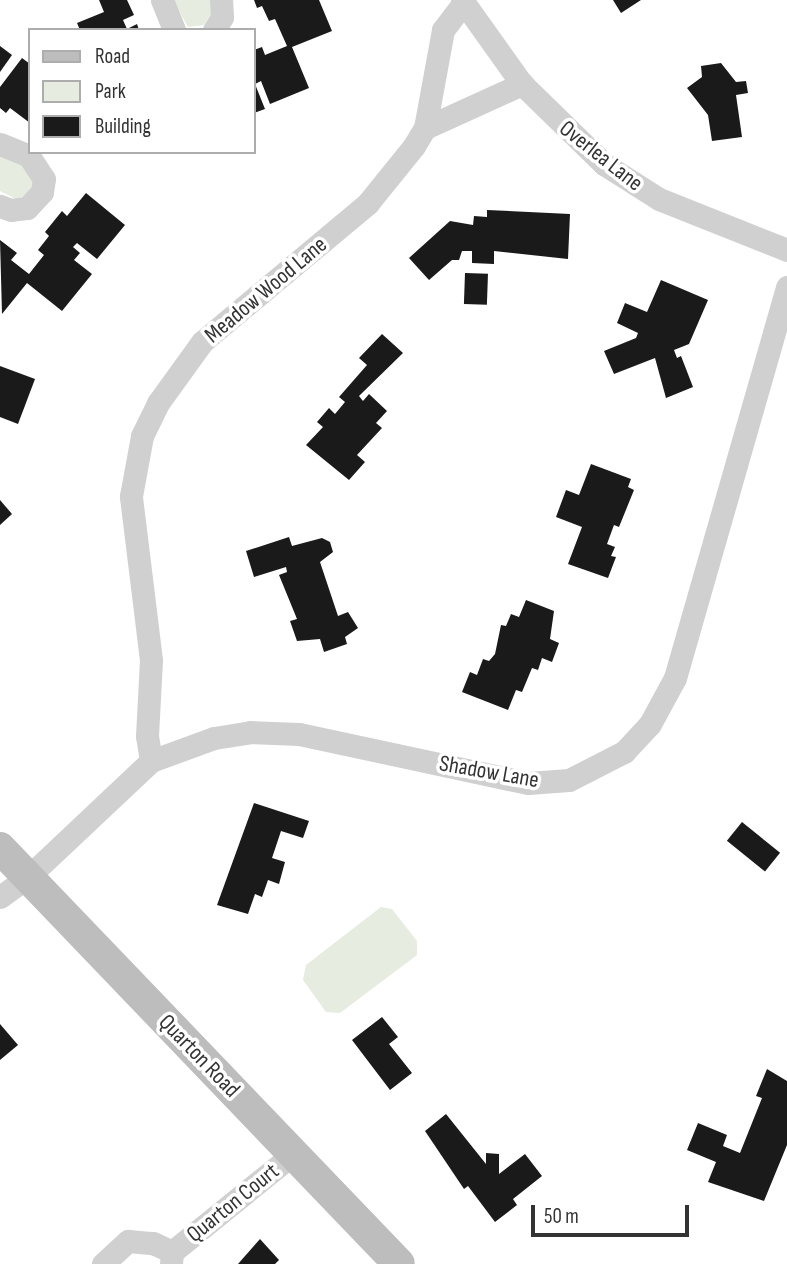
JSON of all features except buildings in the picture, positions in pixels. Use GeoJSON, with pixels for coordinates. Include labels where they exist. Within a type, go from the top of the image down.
{"type":"FeatureCollection","features":[{"type":"Feature","properties":{"kind":"street"},"geometry":{"type":"LineString","coordinates":[[162,0],[173,28]]}},
{"type":"Feature","properties":{"kind":"street"},"geometry":{"type":"LineString","coordinates":[[216,28],[222,17],[221,0]]}},
{"type":"Feature","properties":{"kind":"street","name":"Overlea Lane"},"geometry":{"type":"LineString","coordinates":[[463,1],[522,85],[585,149],[637,186],[670,204],[787,250]]}},
{"type":"Feature","properties":{"kind":"street","name":"Meadow Wood Lane"},"geometry":{"type":"LineString","coordinates":[[151,761],[147,736],[150,648],[131,496],[142,436],[158,403],[202,342],[368,203],[425,128],[443,30],[463,1]]}},
{"type":"Feature","properties":{"kind":"street","name":"Meadow Wood Lane"},"geometry":{"type":"LineString","coordinates":[[425,128],[522,85]]}},
{"type":"Feature","properties":{"kind":"street"},"geometry":{"type":"LineString","coordinates":[[0,144],[29,156],[44,179],[42,192],[27,208],[0,205]]}},
{"type":"Feature","properties":{"kind":"street","name":"Shadow Lane"},"geometry":{"type":"LineString","coordinates":[[0,897],[28,877],[151,761],[214,738],[250,732],[299,734],[370,746],[493,778],[549,783],[589,774],[624,752],[650,724],[675,678],[787,287]]}},
{"type":"Feature","properties":{"kind":"street","name":"Quarton Road"},"geometry":{"type":"LineString","coordinates":[[0,848],[399,1264]]}},
{"type":"Feature","properties":{"kind":"street","name":"Quarton Court"},"geometry":{"type":"LineString","coordinates":[[103,1264],[128,1241],[153,1243],[172,1258],[293,1154]]}},
{"type":"Feature","properties":{"kind":"green space"},"geometry":{"type":"Polygon","coordinates":[[[173,0],[211,0],[213,11],[204,25],[188,27],[173,0]]]}},
{"type":"Feature","properties":{"kind":"green space"},"geometry":{"type":"Polygon","coordinates":[[[0,154],[24,164],[34,179],[31,190],[18,200],[0,191],[0,154]]]}},
{"type":"Feature","properties":{"kind":"green space"},"geometry":{"type":"Polygon","coordinates":[[[381,907],[392,909],[417,941],[417,955],[340,1013],[326,1012],[303,980],[306,965],[381,907]]]}}]}
